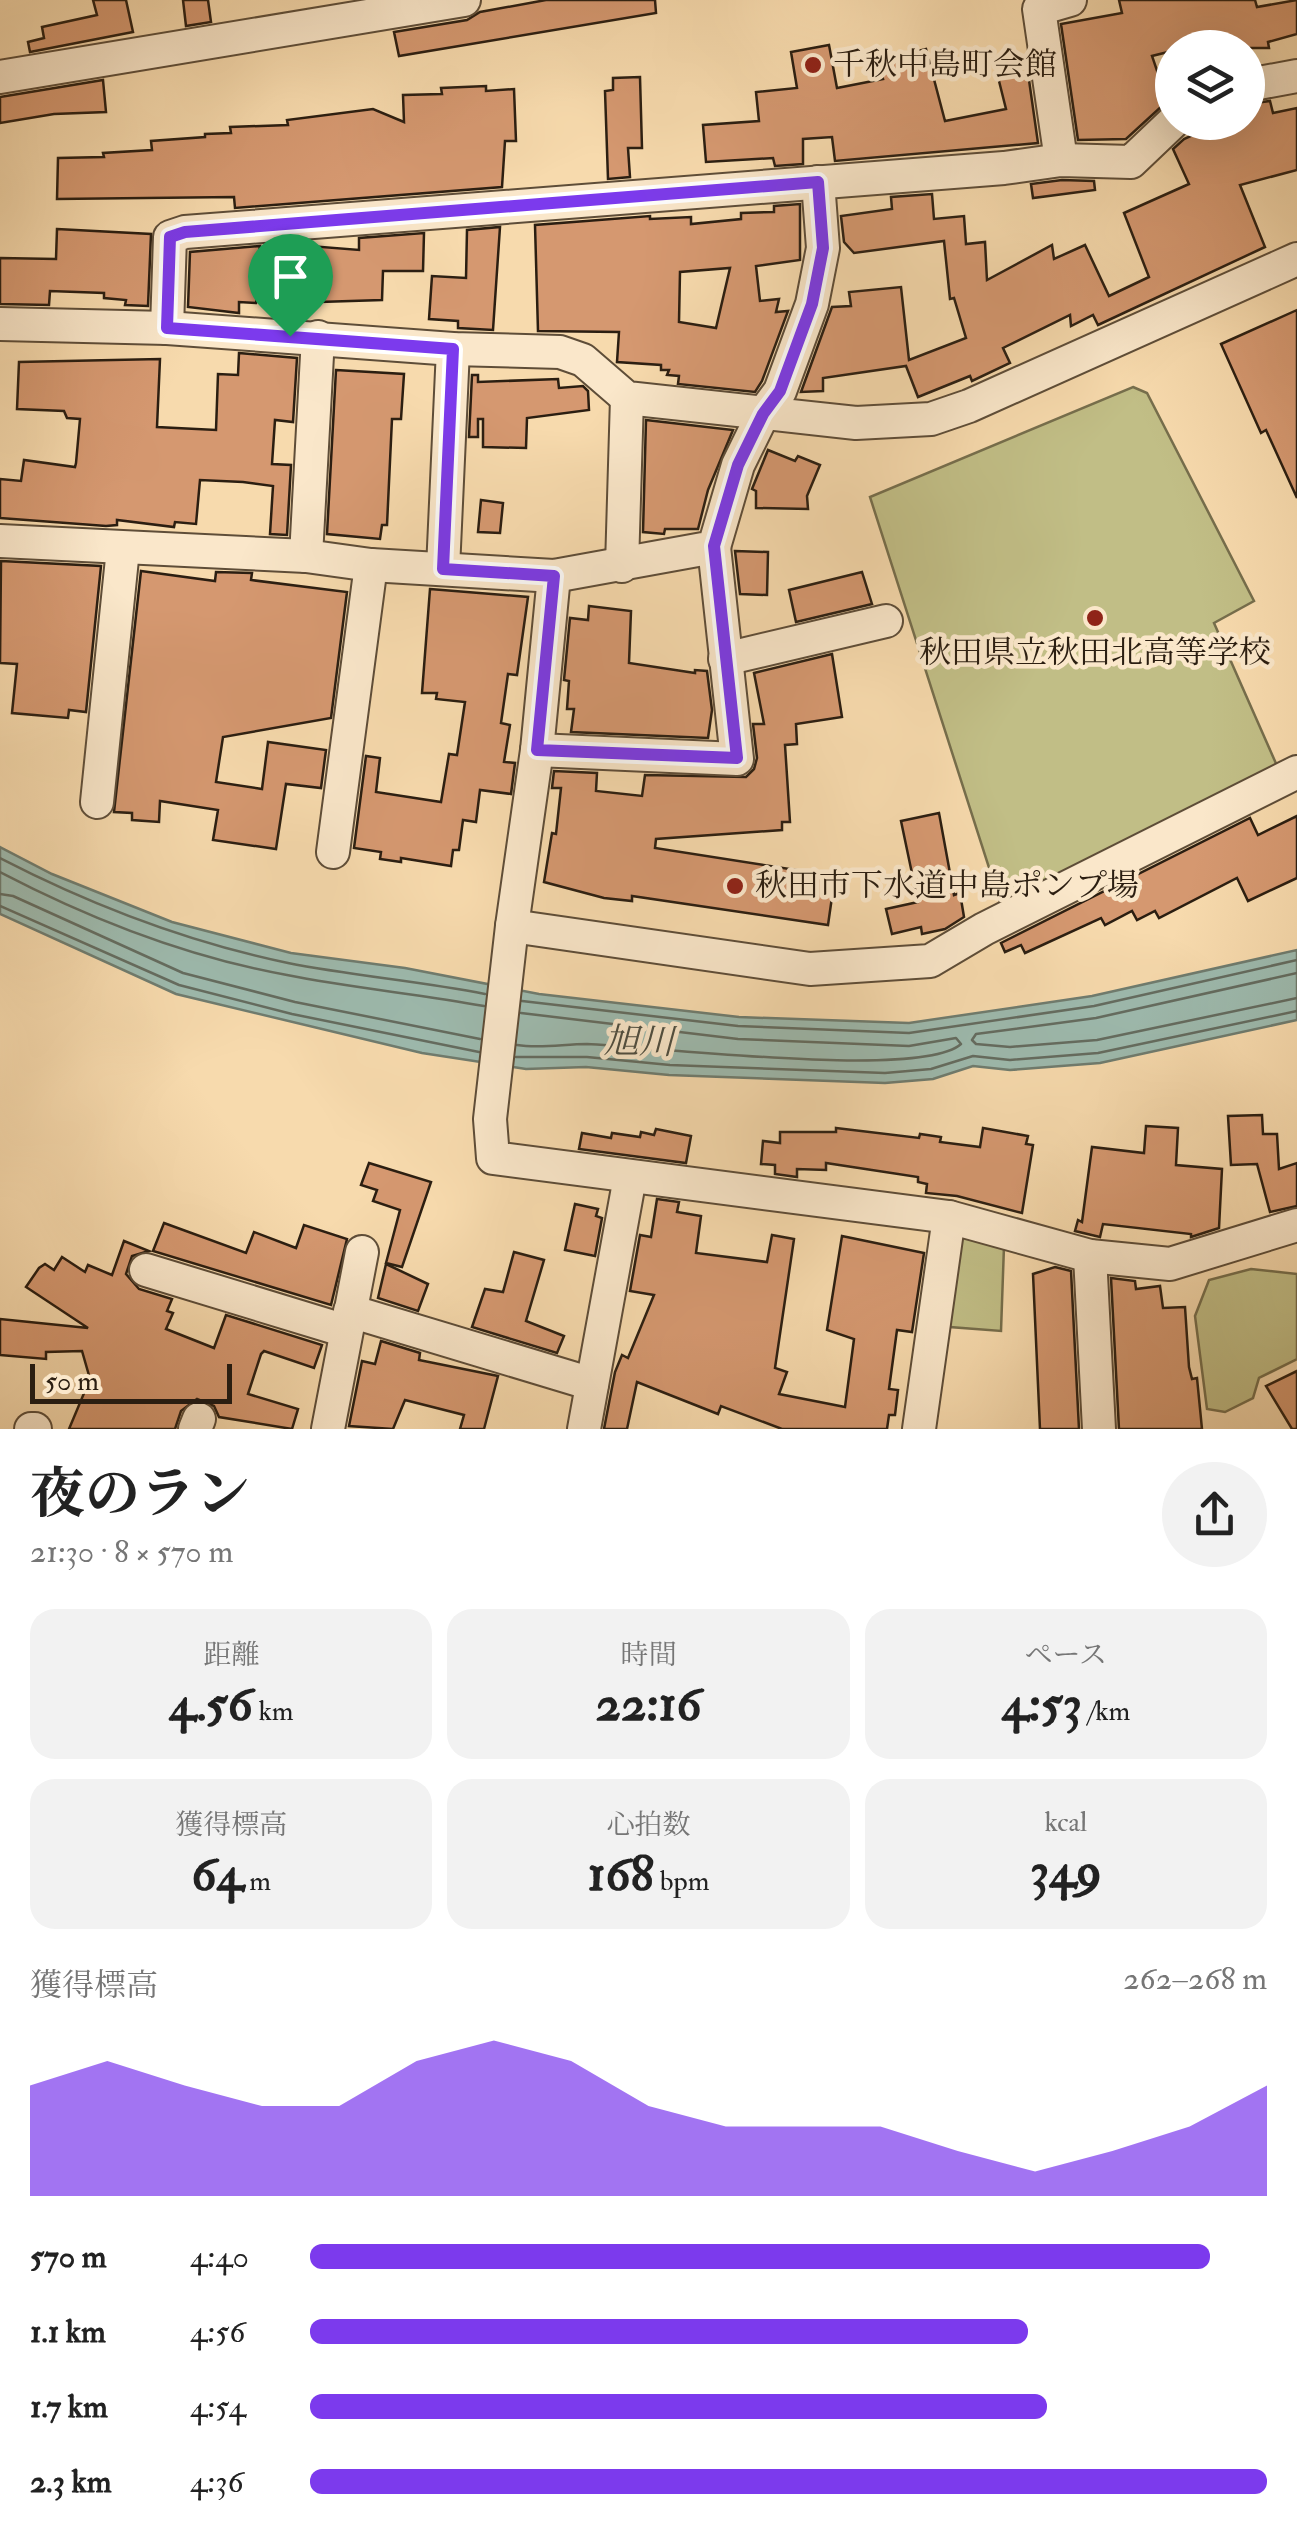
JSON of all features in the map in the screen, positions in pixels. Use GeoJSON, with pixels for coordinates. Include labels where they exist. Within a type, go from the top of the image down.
{"type":"FeatureCollection","features":[{"type":"Feature","properties":{"kind":"street"},"geometry":{"type":"LineString","coordinates":[[0,77],[464,0]]}},
{"type":"Feature","properties":{"kind":"street"},"geometry":{"type":"LineString","coordinates":[[1061,160],[1039,10],[1070,0]]}},
{"type":"Feature","properties":{"kind":"street"},"geometry":{"type":"LineString","coordinates":[[1265,82],[1297,76]]}},
{"type":"Feature","properties":{"kind":"street"},"geometry":{"type":"LineString","coordinates":[[167,328],[170,237],[185,232],[1061,160],[1132,162],[1155,140]]}},
{"type":"Feature","properties":{"kind":"street"},"geometry":{"type":"LineString","coordinates":[[537,750],[737,758],[714,546],[738,465],[763,414],[780,391],[812,304],[823,248],[818,182]]}},
{"type":"Feature","properties":{"kind":"street"},"geometry":{"type":"LineString","coordinates":[[0,324],[167,328],[453,349],[560,352],[583,360],[627,398],[856,423],[931,419],[969,406],[1297,259]]}},
{"type":"Feature","properties":{"kind":"street"},"geometry":{"type":"LineString","coordinates":[[306,556],[318,337]]}},
{"type":"Feature","properties":{"kind":"street"},"geometry":{"type":"LineString","coordinates":[[443,569],[453,349]]}},
{"type":"Feature","properties":{"kind":"street"},"geometry":{"type":"LineString","coordinates":[[622,566],[627,398]]}},
{"type":"Feature","properties":{"kind":"street"},"geometry":{"type":"LineString","coordinates":[[0,541],[306,556],[371,565],[554,576],[714,546]]}},
{"type":"Feature","properties":{"kind":"street"},"geometry":{"type":"LineString","coordinates":[[97,802],[122,549]]}},
{"type":"Feature","properties":{"kind":"street"},"geometry":{"type":"LineString","coordinates":[[333,852],[371,565]]}},
{"type":"Feature","properties":{"kind":"street"},"geometry":{"type":"LineString","coordinates":[[554,576],[537,750],[506,967],[490,1118],[493,1158],[949,1217],[1090,1256],[1170,1264],[1297,1225]]}},
{"type":"Feature","properties":{"kind":"street"},"geometry":{"type":"LineString","coordinates":[[725,660],[886,622]]}},
{"type":"Feature","properties":{"kind":"street"},"geometry":{"type":"LineString","coordinates":[[512,926],[810,969],[930,961],[1297,772]]}},
{"type":"Feature","properties":{"kind":"street"},"geometry":{"type":"LineString","coordinates":[[584,1429],[630,1177]]}},
{"type":"Feature","properties":{"kind":"street"},"geometry":{"type":"LineString","coordinates":[[919,1429],[949,1217]]}},
{"type":"Feature","properties":{"kind":"street"},"geometry":{"type":"LineString","coordinates":[[328,1429],[362,1252]]}},
{"type":"Feature","properties":{"kind":"street"},"geometry":{"type":"LineString","coordinates":[[1090,1256],[1100,1429]]}},
{"type":"Feature","properties":{"kind":"street"},"geometry":{"type":"LineString","coordinates":[[146,1270],[592,1384]]}},
{"type":"Feature","properties":{"kind":"shaded area","name":"秋田県立秋田北高等学校"},"geometry":{"type":"Polygon","coordinates":[[[1133,387],[1147,393],[1254,601],[1214,623],[1278,768],[1001,905],[870,497],[1133,387]]]}},
{"type":"Feature","properties":{"kind":"shaded area"},"geometry":{"type":"Polygon","coordinates":[[[959,1236],[1004,1246],[1001,1331],[937,1326],[959,1236]]]}},
{"type":"Feature","properties":{"kind":"shaded area"},"geometry":{"type":"Polygon","coordinates":[[[1251,1269],[1297,1274],[1297,1359],[1259,1378],[1253,1398],[1225,1412],[1207,1409],[1195,1316],[1209,1280],[1251,1269]]]}},
{"type":"Feature","properties":{"kind":"water","name":"旭川"},"geometry":{"type":"Polygon","coordinates":[[[0,847],[52,874],[172,922],[291,953],[405,968],[539,994],[739,1017],[909,1023],[1092,996],[1297,950],[1297,1020],[1100,1063],[1010,1070],[973,1066],[933,1079],[885,1083],[669,1075],[586,1067],[526,1069],[422,1053],[176,994],[0,914],[0,847]]]}},
{"type":"Feature","properties":{"kind":"building"},"geometry":{"type":"Polygon","coordinates":[[[93,0],[126,0],[133,32],[30,52],[28,42],[44,38],[42,27],[97,15],[93,0]]]}},
{"type":"Feature","properties":{"kind":"building"},"geometry":{"type":"Polygon","coordinates":[[[183,0],[208,0],[211,22],[186,26],[183,0]]]}},
{"type":"Feature","properties":{"kind":"building"},"geometry":{"type":"Polygon","coordinates":[[[546,0],[655,0],[656,13],[399,56],[394,32],[467,20],[480,12],[546,0]]]}},
{"type":"Feature","properties":{"kind":"building"},"geometry":{"type":"Polygon","coordinates":[[[1119,0],[1255,0],[1257,7],[1297,0],[1297,34],[1268,42],[1269,48],[1265,48],[1265,30],[1155,30],[1155,112],[1126,139],[1078,140],[1061,24],[1122,13],[1119,0]]]}},
{"type":"Feature","properties":{"kind":"building"},"geometry":{"type":"Polygon","coordinates":[[[829,45],[837,88],[883,79],[878,61],[926,49],[945,121],[1006,109],[996,69],[1019,64],[1022,74],[1028,73],[1038,143],[835,161],[832,137],[803,139],[803,164],[775,166],[773,158],[706,162],[703,125],[759,121],[756,92],[797,88],[791,52],[829,45]]]}},
{"type":"Feature","properties":{"kind":"building"},"geometry":{"type":"Polygon","coordinates":[[[640,77],[642,148],[628,148],[630,177],[608,179],[605,91],[613,90],[613,78],[640,77]]]}},
{"type":"Feature","properties":{"kind":"building"},"geometry":{"type":"Polygon","coordinates":[[[103,80],[106,112],[54,114],[0,123],[0,97],[103,80]]]}},
{"type":"Feature","properties":{"kind":"building"},"geometry":{"type":"Polygon","coordinates":[[[486,86],[486,91],[514,89],[516,141],[505,141],[502,187],[235,208],[234,197],[57,199],[58,158],[152,150],[151,141],[205,137],[231,133],[230,127],[288,125],[287,120],[373,109],[404,122],[403,95],[442,94],[441,88],[486,86]]]}},
{"type":"Feature","properties":{"kind":"building"},"geometry":{"type":"Polygon","coordinates":[[[1270,101],[1273,113],[1297,108],[1297,170],[1240,185],[1265,247],[1098,325],[1093,315],[1071,326],[1070,315],[1003,348],[1010,363],[972,381],[970,376],[918,397],[906,366],[823,378],[823,391],[801,392],[832,307],[851,306],[849,292],[901,287],[909,360],[966,338],[954,298],[950,299],[944,241],[854,253],[844,242],[841,216],[892,209],[891,197],[932,194],[934,219],[964,216],[966,244],[985,242],[987,280],[1052,245],[1054,259],[1085,245],[1109,296],[1149,277],[1124,213],[1189,184],[1173,149],[1183,140],[1265,140],[1265,102],[1270,101]]]}},
{"type":"Feature","properties":{"kind":"building"},"geometry":{"type":"Polygon","coordinates":[[[1094,181],[1095,190],[1033,198],[1031,184],[1094,181]]]}},
{"type":"Feature","properties":{"kind":"building"},"geometry":{"type":"Polygon","coordinates":[[[800,204],[800,260],[756,266],[760,301],[779,299],[776,312],[788,311],[755,392],[678,384],[679,376],[667,375],[669,370],[661,370],[661,365],[617,362],[619,332],[538,331],[535,225],[650,216],[691,217],[691,224],[741,219],[741,213],[774,212],[774,206],[800,204]],[[730,268],[680,272],[679,322],[716,328],[730,268]]]}},
{"type":"Feature","properties":{"kind":"building"},"geometry":{"type":"Polygon","coordinates":[[[500,227],[493,330],[458,328],[458,321],[429,319],[432,276],[466,278],[467,230],[500,227]]]}},
{"type":"Feature","properties":{"kind":"building"},"geometry":{"type":"Polygon","coordinates":[[[57,229],[151,234],[148,306],[125,305],[126,300],[104,298],[104,293],[50,291],[49,305],[0,304],[0,258],[56,259],[57,229]]]}},
{"type":"Feature","properties":{"kind":"building"},"geometry":{"type":"Polygon","coordinates":[[[424,233],[423,271],[383,271],[382,300],[319,302],[257,297],[256,303],[239,302],[239,313],[188,307],[190,252],[260,246],[259,253],[309,257],[310,246],[359,250],[359,238],[424,233]]]}},
{"type":"Feature","properties":{"kind":"building"},"geometry":{"type":"Polygon","coordinates":[[[1297,310],[1297,498],[1266,430],[1261,433],[1221,344],[1297,310]]]}},
{"type":"Feature","properties":{"kind":"building"},"geometry":{"type":"Polygon","coordinates":[[[239,353],[297,358],[293,422],[275,420],[272,464],[291,465],[287,535],[270,534],[273,486],[243,482],[200,480],[196,524],[175,522],[174,527],[117,520],[117,525],[106,526],[0,518],[0,479],[21,481],[24,460],[75,467],[76,463],[80,419],[67,418],[64,411],[17,409],[19,362],[160,359],[157,427],[216,430],[218,374],[238,375],[239,353]]]}},
{"type":"Feature","properties":{"kind":"building"},"geometry":{"type":"Polygon","coordinates":[[[336,370],[404,374],[401,419],[392,419],[387,525],[382,525],[380,539],[327,534],[336,370]]]}},
{"type":"Feature","properties":{"kind":"building"},"geometry":{"type":"Polygon","coordinates":[[[472,375],[478,375],[478,382],[558,379],[559,388],[583,386],[588,391],[589,410],[527,418],[526,448],[483,447],[483,419],[478,419],[478,437],[469,437],[472,375]]]}},
{"type":"Feature","properties":{"kind":"building"},"geometry":{"type":"Polygon","coordinates":[[[646,420],[733,430],[708,490],[698,529],[665,529],[664,534],[643,532],[646,420]]]}},
{"type":"Feature","properties":{"kind":"building"},"geometry":{"type":"Polygon","coordinates":[[[768,450],[795,461],[798,456],[820,465],[807,496],[808,509],[756,508],[756,491],[752,489],[768,450]]]}},
{"type":"Feature","properties":{"kind":"building"},"geometry":{"type":"Polygon","coordinates":[[[481,500],[503,503],[500,533],[478,532],[481,500]]]}},
{"type":"Feature","properties":{"kind":"building"},"geometry":{"type":"Polygon","coordinates":[[[735,551],[768,552],[767,595],[740,594],[735,551]]]}},
{"type":"Feature","properties":{"kind":"building"},"geometry":{"type":"Polygon","coordinates":[[[1,561],[101,566],[86,712],[69,710],[68,718],[12,713],[17,664],[0,663],[1,561]]]}},
{"type":"Feature","properties":{"kind":"building"},"geometry":{"type":"Polygon","coordinates":[[[141,571],[215,581],[216,572],[252,573],[251,580],[347,592],[331,718],[223,737],[216,782],[262,789],[268,742],[326,750],[321,788],[286,784],[276,849],[213,840],[218,810],[160,801],[159,822],[132,820],[132,813],[114,812],[141,571]]]}},
{"type":"Feature","properties":{"kind":"building"},"geometry":{"type":"Polygon","coordinates":[[[862,572],[872,604],[796,622],[789,590],[862,572]]]}},
{"type":"Feature","properties":{"kind":"building"},"geometry":{"type":"Polygon","coordinates":[[[430,589],[528,597],[517,675],[508,674],[501,723],[510,725],[504,762],[515,763],[511,794],[480,790],[476,822],[463,820],[459,850],[453,850],[451,866],[401,858],[401,862],[380,859],[381,852],[354,848],[366,756],[380,758],[376,792],[441,802],[449,754],[457,755],[465,702],[436,699],[437,693],[422,693],[430,589]]]}},
{"type":"Feature","properties":{"kind":"building"},"geometry":{"type":"Polygon","coordinates":[[[589,606],[631,611],[629,663],[695,673],[707,671],[712,710],[708,738],[571,732],[574,709],[567,709],[569,681],[564,680],[570,618],[588,620],[589,606]]]}},
{"type":"Feature","properties":{"kind":"building"},"geometry":{"type":"Polygon","coordinates":[[[832,654],[842,717],[796,724],[797,744],[785,745],[790,822],[782,822],[782,830],[656,839],[655,848],[835,876],[828,925],[632,896],[632,901],[604,898],[544,882],[552,833],[556,834],[561,788],[552,788],[554,771],[597,773],[596,791],[642,796],[645,775],[746,777],[757,758],[753,724],[764,724],[754,673],[832,654]]]}},
{"type":"Feature","properties":{"kind":"building"},"geometry":{"type":"Polygon","coordinates":[[[939,813],[954,895],[960,893],[964,917],[945,929],[922,934],[921,927],[892,934],[886,909],[918,902],[901,821],[939,813]]]}},
{"type":"Feature","properties":{"kind":"building"},"geometry":{"type":"Polygon","coordinates":[[[1297,816],[1297,878],[1248,901],[1237,878],[1159,918],[1155,911],[1137,920],[1132,911],[1105,925],[1101,918],[1025,953],[1021,945],[1005,952],[1001,943],[1250,818],[1258,835],[1297,816]]]}},
{"type":"Feature","properties":{"kind":"building"},"geometry":{"type":"Polygon","coordinates":[[[1262,1115],[1263,1134],[1277,1134],[1279,1169],[1297,1163],[1297,1206],[1270,1212],[1257,1164],[1231,1165],[1228,1116],[1262,1115]]]}},
{"type":"Feature","properties":{"kind":"building"},"geometry":{"type":"Polygon","coordinates":[[[1146,1126],[1178,1128],[1176,1165],[1222,1169],[1219,1228],[1191,1237],[1103,1224],[1100,1237],[1075,1231],[1078,1220],[1082,1222],[1092,1147],[1144,1153],[1146,1126]]]}},
{"type":"Feature","properties":{"kind":"building"},"geometry":{"type":"Polygon","coordinates":[[[836,1128],[919,1138],[920,1134],[941,1137],[940,1142],[980,1147],[983,1128],[1028,1136],[1026,1144],[1033,1145],[1022,1213],[957,1196],[926,1193],[927,1184],[918,1182],[918,1177],[826,1163],[826,1170],[797,1169],[797,1177],[775,1174],[775,1165],[761,1164],[763,1141],[780,1143],[780,1132],[836,1132],[836,1128]]]}},
{"type":"Feature","properties":{"kind":"building"},"geometry":{"type":"Polygon","coordinates":[[[656,1129],[691,1136],[686,1163],[579,1149],[582,1133],[640,1137],[641,1132],[654,1135],[656,1129]]]}},
{"type":"Feature","properties":{"kind":"building"},"geometry":{"type":"Polygon","coordinates":[[[369,1163],[431,1182],[402,1267],[386,1263],[400,1210],[373,1201],[377,1190],[361,1185],[369,1163]]]}},
{"type":"Feature","properties":{"kind":"building"},"geometry":{"type":"Polygon","coordinates":[[[657,1199],[679,1202],[677,1212],[701,1216],[696,1253],[767,1262],[772,1235],[794,1239],[775,1368],[787,1372],[779,1394],[845,1407],[854,1339],[827,1330],[842,1236],[924,1253],[912,1332],[897,1330],[889,1389],[898,1390],[895,1415],[889,1415],[887,1429],[782,1429],[721,1406],[718,1414],[637,1382],[627,1429],[604,1429],[615,1372],[622,1355],[628,1358],[654,1295],[630,1291],[640,1235],[651,1237],[657,1199]]]}},
{"type":"Feature","properties":{"kind":"building"},"geometry":{"type":"Polygon","coordinates":[[[575,1204],[598,1209],[596,1216],[602,1218],[595,1256],[565,1250],[575,1204]]]}},
{"type":"Feature","properties":{"kind":"building"},"geometry":{"type":"Polygon","coordinates":[[[164,1223],[246,1253],[254,1232],[296,1248],[304,1225],[347,1239],[331,1305],[153,1251],[164,1223]]]}},
{"type":"Feature","properties":{"kind":"building"},"geometry":{"type":"Polygon","coordinates":[[[124,1241],[149,1251],[132,1256],[126,1274],[139,1289],[172,1299],[167,1311],[173,1313],[166,1329],[214,1348],[226,1315],[322,1345],[314,1368],[264,1351],[261,1354],[248,1394],[298,1409],[292,1429],[219,1417],[214,1406],[197,1399],[181,1411],[175,1429],[69,1429],[90,1379],[82,1351],[46,1352],[46,1359],[0,1355],[0,1319],[88,1328],[26,1287],[39,1268],[45,1264],[54,1270],[62,1257],[85,1272],[88,1265],[112,1275],[124,1241]]]}},
{"type":"Feature","properties":{"kind":"building"},"geometry":{"type":"Polygon","coordinates":[[[514,1252],[544,1260],[526,1321],[564,1336],[557,1353],[472,1327],[485,1289],[503,1292],[514,1252]]]}},
{"type":"Feature","properties":{"kind":"building"},"geometry":{"type":"Polygon","coordinates":[[[386,1264],[428,1284],[418,1311],[378,1298],[386,1264]]]}},
{"type":"Feature","properties":{"kind":"building"},"geometry":{"type":"Polygon","coordinates":[[[1055,1267],[1071,1271],[1079,1429],[1040,1429],[1033,1274],[1055,1267]]]}},
{"type":"Feature","properties":{"kind":"building"},"geometry":{"type":"Polygon","coordinates":[[[1111,1278],[1135,1281],[1136,1289],[1160,1286],[1163,1308],[1185,1307],[1189,1367],[1192,1379],[1197,1378],[1202,1429],[1119,1429],[1111,1278]]]}},
{"type":"Feature","properties":{"kind":"building"},"geometry":{"type":"Polygon","coordinates":[[[381,1341],[420,1353],[419,1360],[498,1376],[484,1429],[460,1429],[464,1415],[405,1400],[393,1429],[349,1426],[362,1361],[375,1364],[381,1341]]]}},
{"type":"Feature","properties":{"kind":"building"},"geometry":{"type":"Polygon","coordinates":[[[1297,1371],[1297,1429],[1292,1429],[1266,1386],[1297,1371]]]}},
{"type":"Feature","properties":{"kind":"place","name":"千秋中島町会館"},"geometry":{"type":"Point","coordinates":[813,65]}},
{"type":"Feature","properties":{"kind":"place","name":"秋田県立秋田北高等学校"},"geometry":{"type":"Point","coordinates":[1095,618]}},
{"type":"Feature","properties":{"kind":"place","name":"秋田市下水道中島ポンプ場"},"geometry":{"type":"Point","coordinates":[735,886]}},
{"type":"Feature","properties":{"kind":"route"},"geometry":{"type":"LineString","coordinates":[[818,182],[823,248],[812,304],[780,391],[763,414],[738,465],[714,546],[737,758],[537,750],[554,576],[443,569],[453,349],[290,336],[167,328],[170,237],[185,232],[416,212],[818,182]]}}]}
